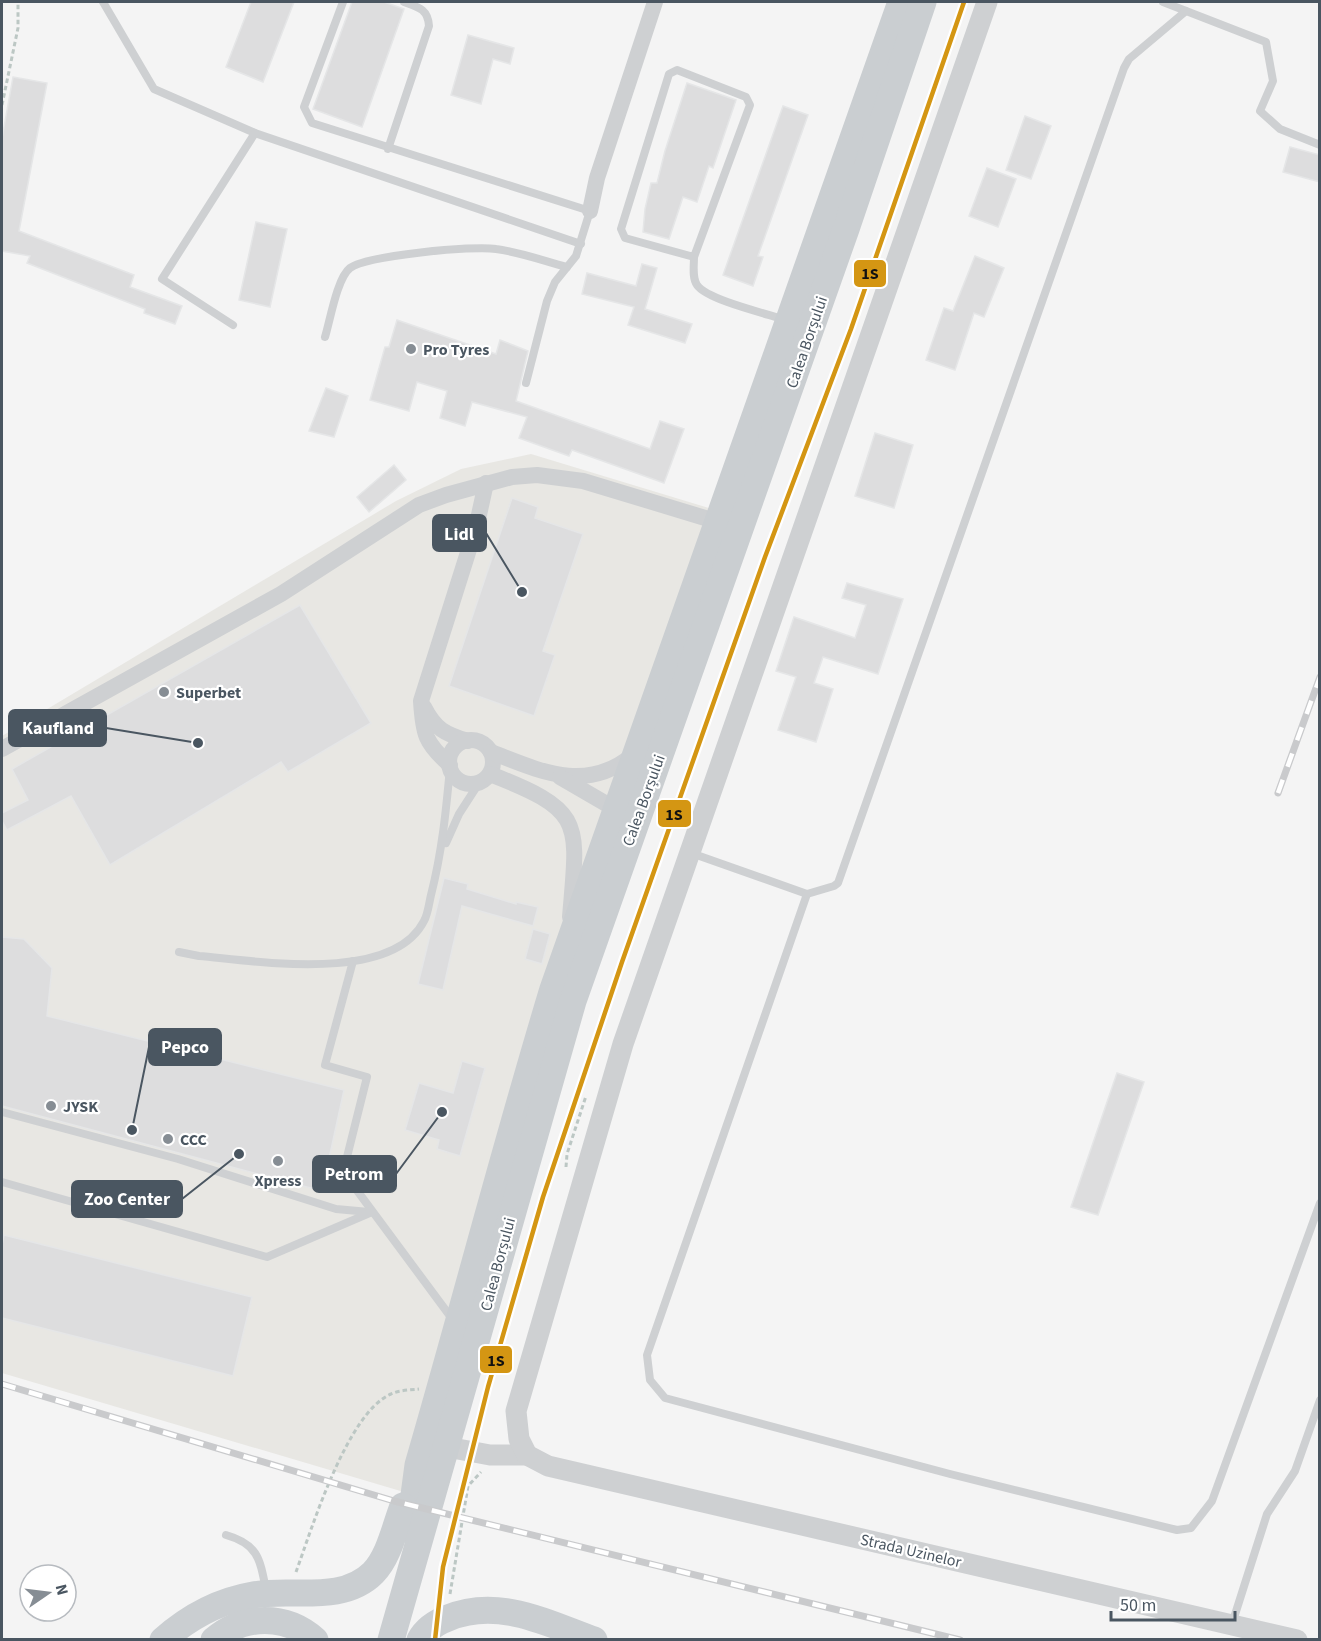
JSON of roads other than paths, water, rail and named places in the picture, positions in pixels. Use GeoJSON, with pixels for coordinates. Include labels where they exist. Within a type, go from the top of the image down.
{"type":"FeatureCollection","features":[{"type":"Feature","properties":{"kind":"main road","name":"Calea Borșului"},"geometry":{"type":"LineString","coordinates":[[393,1550],[458,1328],[522,1091],[567,949],[626,815],[635,754],[729,526],[789,321],[901,2]]}},
{"type":"Feature","properties":{"kind":"main road","name":"Calea Borșului"},"geometry":{"type":"LineString","coordinates":[[391,1640],[626,815],[729,526],[923,2]]}},
{"type":"Feature","properties":{"kind":"main road"},"geometry":{"type":"LineString","coordinates":[[214,1640],[262,1610],[297,1593],[338,1591],[364,1580],[393,1550]]}},
{"type":"Feature","properties":{"kind":"main road"},"geometry":{"type":"LineString","coordinates":[[372,1640],[393,1550]]}},
{"type":"Feature","properties":{"kind":"main road"},"geometry":{"type":"LineString","coordinates":[[163,1640],[196,1614],[237,1599],[297,1628],[315,1640]]}},
{"type":"Feature","properties":{"kind":"main road"},"geometry":{"type":"LineString","coordinates":[[420,1640],[424,1633],[446,1618],[466,1611],[485,1608],[512,1611],[594,1640]]}},
{"type":"Feature","properties":{"kind":"main road"},"geometry":{"type":"LineString","coordinates":[[399,1611],[399,1640]]}},
{"type":"Feature","properties":{"kind":"street"},"geometry":{"type":"LineString","coordinates":[[590,211],[597,178],[655,2]]}},
{"type":"Feature","properties":{"kind":"street"},"geometry":{"type":"LineString","coordinates":[[447,1447],[490,1455],[527,1455],[519,1439],[516,1411],[623,1044],[987,2]]}},
{"type":"Feature","properties":{"kind":"street"},"geometry":{"type":"LineString","coordinates":[[2,748],[281,594],[418,505],[486,483],[537,475],[583,480],[729,526]]}},
{"type":"Feature","properties":{"kind":"street"},"geometry":{"type":"LineString","coordinates":[[486,483],[477,525],[421,702],[422,728],[430,747],[450,766],[461,782],[484,778],[551,800],[571,827],[576,845],[567,949]]}},
{"type":"Feature","properties":{"kind":"street"},"geometry":{"type":"LineString","coordinates":[[421,702],[432,723],[442,733],[481,743],[490,752],[560,777],[626,815]]}},
{"type":"Feature","properties":{"kind":"street"},"geometry":{"type":"LineString","coordinates":[[450,766],[456,747],[468,741]]}},
{"type":"Feature","properties":{"kind":"street"},"geometry":{"type":"LineString","coordinates":[[484,778],[493,767],[490,752]]}},
{"type":"Feature","properties":{"kind":"street"},"geometry":{"type":"LineString","coordinates":[[560,777],[610,770],[635,754]]}},
{"type":"Feature","properties":{"kind":"street","name":"Strada Uzinelor"},"geometry":{"type":"LineString","coordinates":[[527,1455],[548,1466],[1297,1640]]}},
{"type":"Feature","properties":{"kind":"lane"},"geometry":{"type":"LineString","coordinates":[[103,2],[154,89],[255,133],[581,244]]}},
{"type":"Feature","properties":{"kind":"lane"},"geometry":{"type":"LineString","coordinates":[[343,2],[304,107],[312,123],[388,149],[590,211],[581,244],[555,282],[547,301],[526,383]]}},
{"type":"Feature","properties":{"kind":"lane"},"geometry":{"type":"LineString","coordinates":[[388,149],[429,26],[428,16],[423,8],[404,2]]}},
{"type":"Feature","properties":{"kind":"lane"},"geometry":{"type":"LineString","coordinates":[[1163,2],[1266,42],[1273,81],[1260,111],[1280,129],[1320,145]]}},
{"type":"Feature","properties":{"kind":"lane"},"geometry":{"type":"LineString","coordinates":[[691,852],[807,894],[838,883],[1124,68],[1129,59],[1186,10]]}},
{"type":"Feature","properties":{"kind":"lane"},"geometry":{"type":"LineString","coordinates":[[694,257],[625,238],[621,229],[669,74],[676,70],[746,97],[750,105],[694,257],[693,275],[697,286],[710,295],[789,321]]}},
{"type":"Feature","properties":{"kind":"lane"},"geometry":{"type":"LineString","coordinates":[[233,326],[162,279],[255,133]]}},
{"type":"Feature","properties":{"kind":"lane"},"geometry":{"type":"LineString","coordinates":[[325,337],[342,280],[351,268],[375,261],[464,248],[496,249],[567,267]]}},
{"type":"Feature","properties":{"kind":"lane"},"geometry":{"type":"LineString","coordinates":[[179,952],[200,956],[281,962],[371,960],[393,950],[409,939],[424,921],[442,851],[450,766]]}},
{"type":"Feature","properties":{"kind":"lane"},"geometry":{"type":"LineString","coordinates":[[442,851],[459,814],[484,778]]}},
{"type":"Feature","properties":{"kind":"lane"},"geometry":{"type":"LineString","coordinates":[[807,894],[646,1355],[650,1380],[665,1398],[950,1474],[1177,1530],[1191,1528],[1212,1501],[1320,1203]]}},
{"type":"Feature","properties":{"kind":"lane"},"geometry":{"type":"LineString","coordinates":[[353,961],[325,1065],[367,1077],[346,1161],[350,1181],[458,1328]]}},
{"type":"Feature","properties":{"kind":"lane"},"geometry":{"type":"LineString","coordinates":[[2,1112],[178,1159],[336,1209],[372,1212]]}},
{"type":"Feature","properties":{"kind":"lane"},"geometry":{"type":"LineString","coordinates":[[2,1182],[267,1257],[372,1212]]}},
{"type":"Feature","properties":{"kind":"lane"},"geometry":{"type":"LineString","coordinates":[[1232,1624],[1267,1514],[1296,1471],[1320,1400]]}},
{"type":"Feature","properties":{"kind":"lane"},"geometry":{"type":"LineString","coordinates":[[226,1535],[243,1540],[251,1546],[261,1562],[262,1610]]}},
{"type":"Feature","properties":{"kind":"railway"},"geometry":{"type":"LineString","coordinates":[[1278,793],[1320,677]]}},
{"type":"Feature","properties":{"kind":"railway"},"geometry":{"type":"LineString","coordinates":[[2,1384],[394,1501],[960,1640]]}},
{"type":"Feature","properties":{"kind":"place","name":"Pro Tyres"},"geometry":{"type":"Point","coordinates":[411,349]}},
{"type":"Feature","properties":{"kind":"place","name":"Lidl"},"geometry":{"type":"Point","coordinates":[522,592]}},
{"type":"Feature","properties":{"kind":"place","name":"Superbet"},"geometry":{"type":"Point","coordinates":[164,692]}},
{"type":"Feature","properties":{"kind":"place","name":"Kaufland"},"geometry":{"type":"Point","coordinates":[198,743]}},
{"type":"Feature","properties":{"kind":"place","name":"JYSK"},"geometry":{"type":"Point","coordinates":[51,1106]}},
{"type":"Feature","properties":{"kind":"place","name":"Petrom"},"geometry":{"type":"Point","coordinates":[442,1112]}},
{"type":"Feature","properties":{"kind":"place","name":"Pepco"},"geometry":{"type":"Point","coordinates":[132,1130]}},
{"type":"Feature","properties":{"kind":"place","name":"CCC"},"geometry":{"type":"Point","coordinates":[168,1139]}},
{"type":"Feature","properties":{"kind":"place","name":"Zoo Center"},"geometry":{"type":"Point","coordinates":[239,1154]}},
{"type":"Feature","properties":{"kind":"place","name":"Xpress"},"geometry":{"type":"Point","coordinates":[278,1161]}}]}
